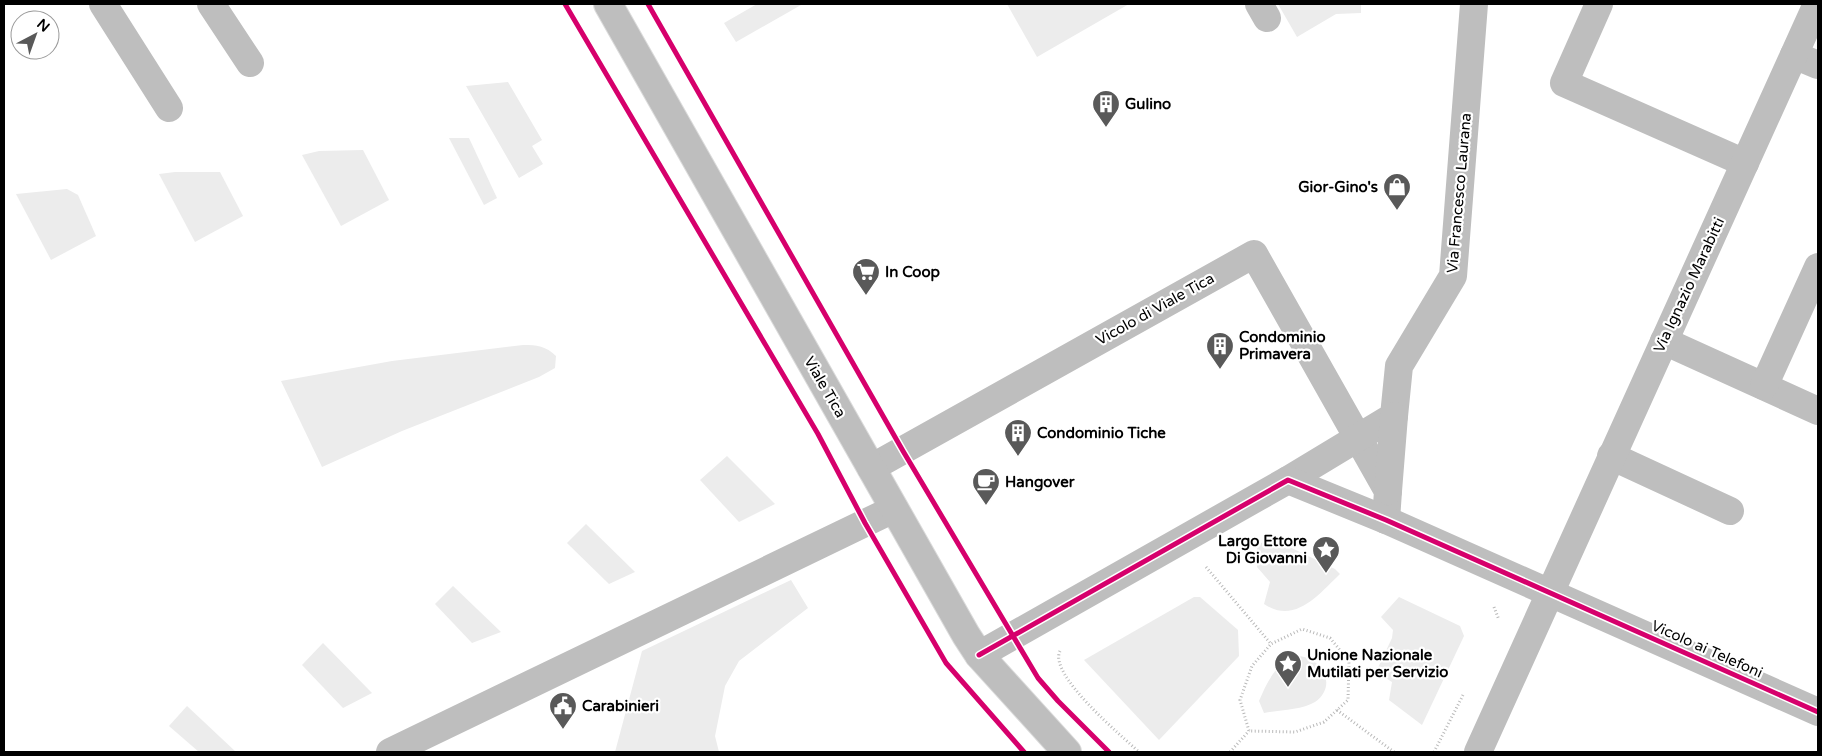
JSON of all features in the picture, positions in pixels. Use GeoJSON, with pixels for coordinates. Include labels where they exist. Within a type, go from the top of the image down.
{"type":"FeatureCollection","features":[{"type":"Feature","properties":{"kind":"street"},"geometry":{"type":"LineString","coordinates":[[103,4],[169,108]]}},
{"type":"Feature","properties":{"kind":"street"},"geometry":{"type":"LineString","coordinates":[[211,4],[250,63]]}},
{"type":"Feature","properties":{"kind":"street","name":"Viale Tica"},"geometry":{"type":"LineString","coordinates":[[608,4],[894,509],[979,655],[1067,752]]}},
{"type":"Feature","properties":{"kind":"street","name":"Via Francesco Laurana"},"geometry":{"type":"LineString","coordinates":[[1386,520],[1400,366],[1453,276],[1474,4]]}},
{"type":"Feature","properties":{"kind":"street"},"geometry":{"type":"LineString","coordinates":[[1599,4],[1564,83],[1745,163]]}},
{"type":"Feature","properties":{"kind":"street","name":"Via Ignazio Marabitti"},"geometry":{"type":"LineString","coordinates":[[1478,752],[1560,566],[1745,163],[1806,60],[1817,4]]}},
{"type":"Feature","properties":{"kind":"street","name":"Vicolo di Viale Tica"},"geometry":{"type":"LineString","coordinates":[[871,468],[1254,254],[1357,438]]}},
{"type":"Feature","properties":{"kind":"street"},"geometry":{"type":"LineString","coordinates":[[1764,386],[1818,267]]}},
{"type":"Feature","properties":{"kind":"street"},"geometry":{"type":"LineString","coordinates":[[1664,341],[1818,411]]}},
{"type":"Feature","properties":{"kind":"street"},"geometry":{"type":"LineString","coordinates":[[979,655],[1288,480],[1394,416]]}},
{"type":"Feature","properties":{"kind":"street"},"geometry":{"type":"LineString","coordinates":[[1357,438],[1388,491]]}},
{"type":"Feature","properties":{"kind":"street"},"geometry":{"type":"LineString","coordinates":[[1611,456],[1730,511]]}},
{"type":"Feature","properties":{"kind":"street","name":"Vicolo ai Telefoni"},"geometry":{"type":"LineString","coordinates":[[1288,480],[1386,520],[1818,712]]}},
{"type":"Feature","properties":{"kind":"street"},"geometry":{"type":"LineString","coordinates":[[390,752],[894,509]]}},
{"type":"Feature","properties":{"kind":"path"},"geometry":{"type":"LineString","coordinates":[[1205,566],[1271,644]]}},
{"type":"Feature","properties":{"kind":"path"},"geometry":{"type":"LineString","coordinates":[[1492,605],[1498,613],[1500,622]]}},
{"type":"Feature","properties":{"kind":"path"},"geometry":{"type":"LineString","coordinates":[[1302,629],[1330,638],[1349,661],[1348,700],[1324,722],[1294,732],[1249,730],[1240,700],[1252,666],[1271,644],[1302,629]]}},
{"type":"Feature","properties":{"kind":"path"},"geometry":{"type":"LineString","coordinates":[[1062,647],[1058,654],[1059,666],[1073,688],[1139,752]]}},
{"type":"Feature","properties":{"kind":"path"},"geometry":{"type":"LineString","coordinates":[[1434,752],[1465,691]]}},
{"type":"Feature","properties":{"kind":"path"},"geometry":{"type":"LineString","coordinates":[[1337,710],[1394,752]]}},
{"type":"Feature","properties":{"kind":"path"},"geometry":{"type":"LineString","coordinates":[[1230,752],[1249,730]]}},
{"type":"Feature","properties":{"kind":"shaded area"},"geometry":{"type":"Polygon","coordinates":[[[757,4],[801,5],[736,42],[724,23],[757,4]]]}},
{"type":"Feature","properties":{"kind":"shaded area"},"geometry":{"type":"Polygon","coordinates":[[[1007,4],[1129,4],[1037,57],[1007,4]]]}},
{"type":"Feature","properties":{"kind":"shaded area"},"geometry":{"type":"Polygon","coordinates":[[[1278,4],[1361,4],[1361,13],[1336,14],[1297,37],[1278,4]]]}},
{"type":"Feature","properties":{"kind":"shaded area"},"geometry":{"type":"Polygon","coordinates":[[[508,82],[542,140],[532,146],[543,164],[519,178],[466,86],[508,82]]]}},
{"type":"Feature","properties":{"kind":"shaded area"},"geometry":{"type":"Polygon","coordinates":[[[449,138],[469,138],[497,198],[484,205],[449,138]]]}},
{"type":"Feature","properties":{"kind":"shaded area"},"geometry":{"type":"Polygon","coordinates":[[[363,150],[389,200],[341,226],[302,155],[319,151],[363,150]]]}},
{"type":"Feature","properties":{"kind":"shaded area"},"geometry":{"type":"Polygon","coordinates":[[[220,172],[243,216],[195,242],[159,174],[220,172]]]}},
{"type":"Feature","properties":{"kind":"shaded area"},"geometry":{"type":"Polygon","coordinates":[[[67,189],[78,195],[96,236],[51,260],[16,194],[67,189]]]}},
{"type":"Feature","properties":{"kind":"shaded area"},"geometry":{"type":"Polygon","coordinates":[[[533,345],[549,350],[556,356],[555,368],[539,377],[402,431],[322,467],[281,381],[392,361],[533,345]]]}},
{"type":"Feature","properties":{"kind":"shaded area"},"geometry":{"type":"Polygon","coordinates":[[[727,456],[775,504],[739,522],[700,480],[727,456]]]}},
{"type":"Feature","properties":{"kind":"shaded area"},"geometry":{"type":"Polygon","coordinates":[[[586,524],[635,572],[609,584],[567,543],[586,524]]]}},
{"type":"Feature","properties":{"kind":"shaded area"},"geometry":{"type":"Polygon","coordinates":[[[1271,538],[1335,569],[1340,574],[1306,604],[1286,611],[1275,610],[1264,604],[1270,582],[1257,567],[1257,545],[1271,538]]]}},
{"type":"Feature","properties":{"kind":"shaded area"},"geometry":{"type":"Polygon","coordinates":[[[791,580],[808,608],[739,661],[725,686],[715,736],[719,752],[615,752],[642,651],[791,580]]]}},
{"type":"Feature","properties":{"kind":"shaded area"},"geometry":{"type":"Polygon","coordinates":[[[453,586],[501,632],[472,643],[435,604],[453,586]]]}},
{"type":"Feature","properties":{"kind":"shaded area"},"geometry":{"type":"Polygon","coordinates":[[[1194,597],[1200,597],[1238,630],[1239,656],[1159,740],[1084,660],[1194,597]]]}},
{"type":"Feature","properties":{"kind":"shaded area"},"geometry":{"type":"Polygon","coordinates":[[[1399,597],[1460,626],[1464,636],[1422,725],[1389,700],[1392,682],[1376,672],[1392,638],[1393,630],[1381,617],[1399,597]]]}},
{"type":"Feature","properties":{"kind":"shaded area"},"geometry":{"type":"Polygon","coordinates":[[[323,643],[372,693],[343,708],[302,665],[323,643]]]}},
{"type":"Feature","properties":{"kind":"shaded area"},"geometry":{"type":"Polygon","coordinates":[[[1296,656],[1305,657],[1319,666],[1324,673],[1326,688],[1322,695],[1310,705],[1264,713],[1259,701],[1269,680],[1283,663],[1296,656]]]}},
{"type":"Feature","properties":{"kind":"shaded area"},"geometry":{"type":"Polygon","coordinates":[[[187,706],[236,752],[199,752],[169,726],[187,706]]]}},
{"type":"Feature","properties":{"kind":"cycle path"},"geometry":{"type":"LineString","coordinates":[[565,4],[818,434],[865,523],[946,663],[1024,752]]}},
{"type":"Feature","properties":{"kind":"cycle path"},"geometry":{"type":"LineString","coordinates":[[648,4],[903,451],[1038,678],[1109,752]]}},
{"type":"Feature","properties":{"kind":"cycle path"},"geometry":{"type":"LineString","coordinates":[[979,655],[1288,480],[1386,520],[1818,712]]}},
{"type":"Feature","properties":{"kind":"place","name":"Gulino"},"geometry":{"type":"Point","coordinates":[1106,128]}},
{"type":"Feature","properties":{"kind":"place","name":"Gior-Gino's"},"geometry":{"type":"Point","coordinates":[1397,211]}},
{"type":"Feature","properties":{"kind":"place","name":"In Coop"},"geometry":{"type":"Point","coordinates":[866,296]}},
{"type":"Feature","properties":{"kind":"place","name":"Condominio Primavera"},"geometry":{"type":"Point","coordinates":[1220,370]}},
{"type":"Feature","properties":{"kind":"place","name":"Condominio Tiche"},"geometry":{"type":"Point","coordinates":[1018,457]}},
{"type":"Feature","properties":{"kind":"place","name":"Hangover"},"geometry":{"type":"Point","coordinates":[986,506]}},
{"type":"Feature","properties":{"kind":"place","name":"Largo Ettore Di Giovanni"},"geometry":{"type":"Point","coordinates":[1326,574]}},
{"type":"Feature","properties":{"kind":"place","name":"Unione Nazionale Mutilati per Servizio"},"geometry":{"type":"Point","coordinates":[1288,688]}},
{"type":"Feature","properties":{"kind":"place","name":"Carabinieri"},"geometry":{"type":"Point","coordinates":[563,730]}}]}
